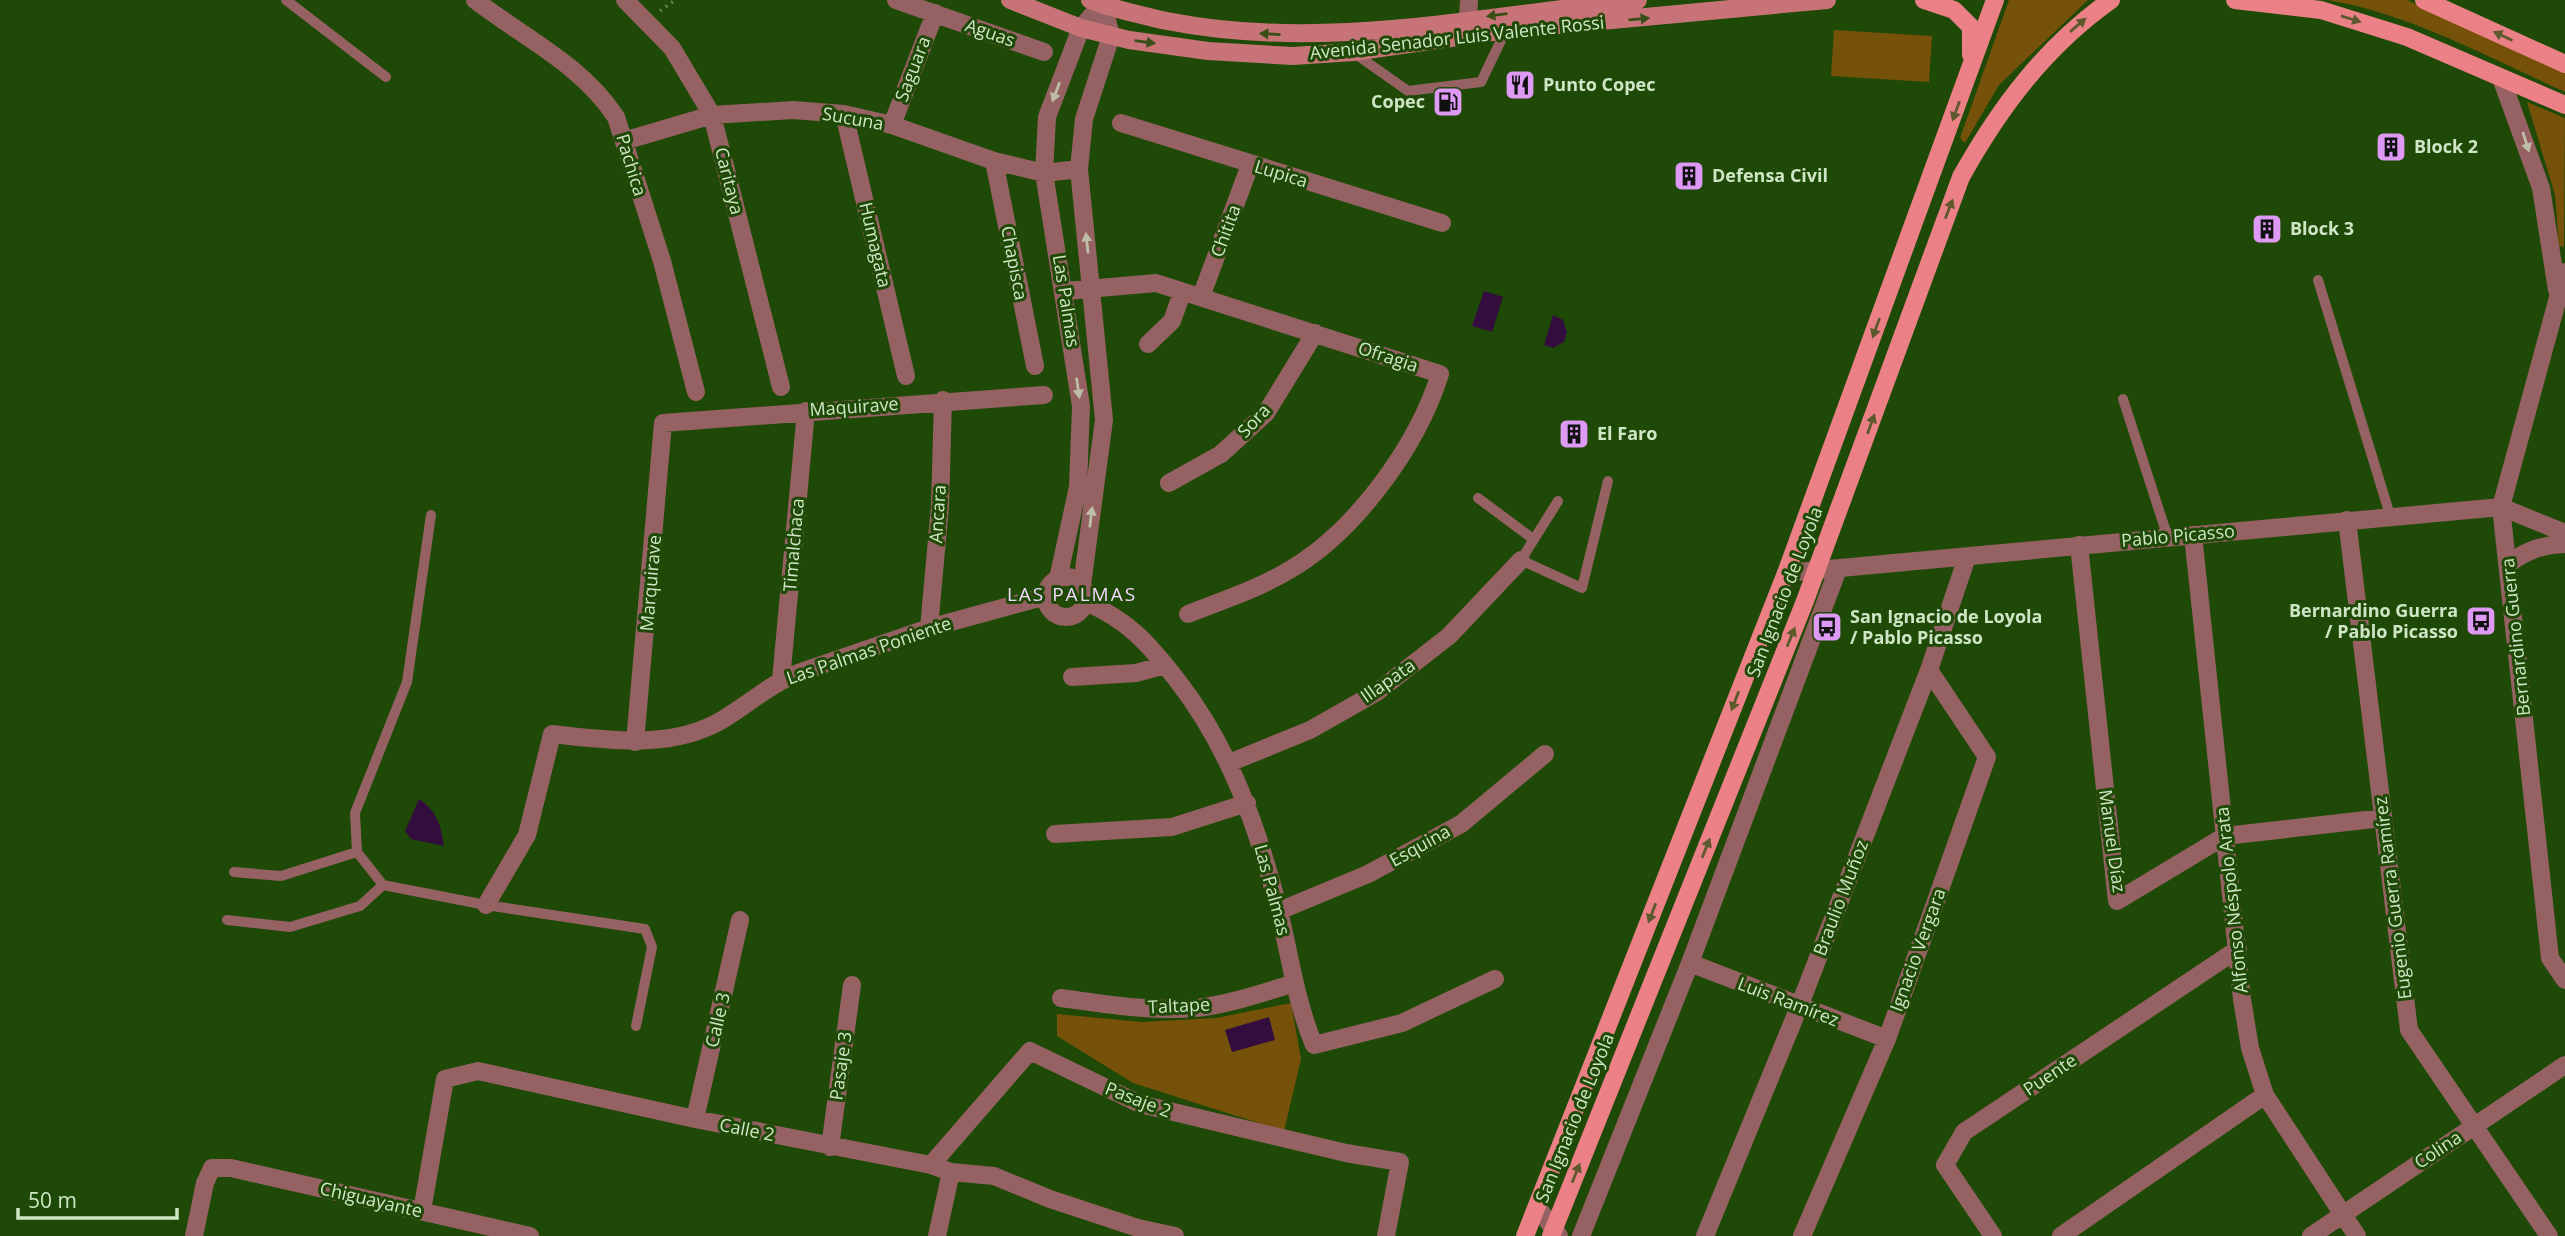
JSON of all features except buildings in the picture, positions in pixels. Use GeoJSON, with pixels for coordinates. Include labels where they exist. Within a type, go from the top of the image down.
{"type":"FeatureCollection","features":[{"type":"Feature","properties":{"kind":"main road","name":"Avenida Senador Luis Valente Rossi"},"geometry":{"type":"LineString","coordinates":[[1010,0],[1081,28],[1111,36],[1208,51],[1281,56],[1353,52],[1506,30],[1827,0]]}},
{"type":"Feature","properties":{"kind":"main road","name":"Avenida Senador Luis Valente Rossi"},"geometry":{"type":"LineString","coordinates":[[1098,2],[1218,31],[1287,35],[1366,32],[1638,0]]}},
{"type":"Feature","properties":{"kind":"main road"},"geometry":{"type":"LineString","coordinates":[[1924,0],[1954,10],[1970,27],[1971,71]]}},
{"type":"Feature","properties":{"kind":"main road","name":"San Ignacio de Loyola"},"geometry":{"type":"LineString","coordinates":[[1525,1236],[1786,573],[1995,0]]}},
{"type":"Feature","properties":{"kind":"main road","name":"San Ignacio de Loyola"},"geometry":{"type":"LineString","coordinates":[[1555,1234],[1816,571],[1961,177],[1987,130],[2023,80],[2055,45],[2111,0]]}},
{"type":"Feature","properties":{"kind":"main road"},"geometry":{"type":"LineString","coordinates":[[2235,0],[2321,10],[2407,37],[2565,104]]}},
{"type":"Feature","properties":{"kind":"main road"},"geometry":{"type":"LineString","coordinates":[[2424,0],[2565,64]]}},
{"type":"Feature","properties":{"kind":"street","name":"Pachica"},"geometry":{"type":"LineString","coordinates":[[475,0],[545,47],[580,76],[610,108],[624,141],[662,261],[696,391]]}},
{"type":"Feature","properties":{"kind":"street","name":"Caritaya"},"geometry":{"type":"LineString","coordinates":[[625,0],[672,48],[712,115],[781,387]]}},
{"type":"Feature","properties":{"kind":"street","name":"Aguas"},"geometry":{"type":"LineString","coordinates":[[895,0],[1044,52]]}},
{"type":"Feature","properties":{"kind":"street"},"geometry":{"type":"LineString","coordinates":[[1468,19],[1469,0]]}},
{"type":"Feature","properties":{"kind":"street"},"geometry":{"type":"LineString","coordinates":[[1081,28],[1098,2]]}},
{"type":"Feature","properties":{"kind":"street"},"geometry":{"type":"LineString","coordinates":[[1098,2],[1111,36]]}},
{"type":"Feature","properties":{"kind":"street","name":"Saguara"},"geometry":{"type":"LineString","coordinates":[[892,125],[935,13]]}},
{"type":"Feature","properties":{"kind":"street","name":"Las Palmas"},"geometry":{"type":"LineString","coordinates":[[1046,596],[1050,586],[1058,579],[1078,487],[1081,442],[1081,406],[1065,291],[1044,173],[1047,117],[1081,28]]}},
{"type":"Feature","properties":{"kind":"street","name":"Las Palmas"},"geometry":{"type":"LineString","coordinates":[[1084,594],[1104,420],[1079,169],[1084,119],[1111,36]]}},
{"type":"Feature","properties":{"kind":"street","name":"Bernardino Guerra"},"geometry":{"type":"LineString","coordinates":[[2501,78],[2542,188],[2562,297]]}},
{"type":"Feature","properties":{"kind":"street","name":"Sucuna"},"geometry":{"type":"LineString","coordinates":[[624,141],[712,115],[793,110],[844,114],[892,125],[994,161],[1044,173],[1079,169]]}},
{"type":"Feature","properties":{"kind":"street","name":"Humagata"},"geometry":{"type":"LineString","coordinates":[[844,114],[906,376]]}},
{"type":"Feature","properties":{"kind":"street","name":"Lupica"},"geometry":{"type":"LineString","coordinates":[[1121,123],[1442,223]]}},
{"type":"Feature","properties":{"kind":"street","name":"Chapisca"},"geometry":{"type":"LineString","coordinates":[[994,161],[1035,366]]}},
{"type":"Feature","properties":{"kind":"street","name":"Chitita"},"geometry":{"type":"LineString","coordinates":[[1201,297],[1250,164]]}},
{"type":"Feature","properties":{"kind":"street","name":"Bernardino Guerra"},"geometry":{"type":"LineString","coordinates":[[2565,272],[2562,297],[2501,507],[2550,958],[2565,980]]}},
{"type":"Feature","properties":{"kind":"street","name":"Ofragia"},"geometry":{"type":"LineString","coordinates":[[1065,291],[1156,283],[1440,374],[1430,404],[1415,435],[1377,488],[1323,545],[1289,571],[1251,590],[1188,614]]}},
{"type":"Feature","properties":{"kind":"street"},"geometry":{"type":"LineString","coordinates":[[1148,344],[1172,321],[1182,293]]}},
{"type":"Feature","properties":{"kind":"street","name":"Sora"},"geometry":{"type":"LineString","coordinates":[[1170,482],[1221,454],[1266,413],[1315,333]]}},
{"type":"Feature","properties":{"kind":"street","name":"Maquirave"},"geometry":{"type":"LineString","coordinates":[[663,423],[943,400],[1044,395]]}},
{"type":"Feature","properties":{"kind":"street","name":"Ancara"},"geometry":{"type":"LineString","coordinates":[[929,628],[940,506],[943,400]]}},
{"type":"Feature","properties":{"kind":"street","name":"Timalchaca"},"geometry":{"type":"LineString","coordinates":[[781,680],[806,411]]}},
{"type":"Feature","properties":{"kind":"street","name":"Marquirave"},"geometry":{"type":"LineString","coordinates":[[635,742],[663,423]]}},
{"type":"Feature","properties":{"kind":"street","name":"Pablo Picasso"},"geometry":{"type":"LineString","coordinates":[[1786,573],[2390,515],[2501,507],[2565,533]]}},
{"type":"Feature","properties":{"kind":"street","name":"Eugenio Guerra Ramírez"},"geometry":{"type":"LineString","coordinates":[[2347,520],[2409,1030],[2549,1236]]}},
{"type":"Feature","properties":{"kind":"street","name":"Alfonso Néspolo Arata"},"geometry":{"type":"LineString","coordinates":[[2193,535],[2245,1024],[2265,1095],[2357,1236]]}},
{"type":"Feature","properties":{"kind":"street"},"geometry":{"type":"LineString","coordinates":[[2508,564],[2524,552],[2546,545],[2565,544]]}},
{"type":"Feature","properties":{"kind":"street","name":"Manuel Díaz"},"geometry":{"type":"LineString","coordinates":[[2079,545],[2117,901],[2225,836],[2383,818]]}},
{"type":"Feature","properties":{"kind":"street","name":"Braulio Muñoz"},"geometry":{"type":"LineString","coordinates":[[1711,1233],[1929,670],[1967,556]]}},
{"type":"Feature","properties":{"kind":"street","name":"Illapata"},"geometry":{"type":"LineString","coordinates":[[1229,763],[1310,730],[1377,692],[1449,636],[1521,560]]}},
{"type":"Feature","properties":{"kind":"street"},"geometry":{"type":"LineString","coordinates":[[1581,1236],[1690,963],[1838,569]]}},
{"type":"Feature","properties":{"kind":"street","name":"Las Palmas"},"geometry":{"type":"LineString","coordinates":[[1058,579],[1071,578],[1084,594],[1138,634],[1198,708],[1229,763],[1247,803],[1279,911],[1303,1017],[1314,1045],[1402,1023],[1495,979]]}},
{"type":"Feature","properties":{"kind":"street"},"geometry":{"type":"LineString","coordinates":[[1046,596],[1051,609],[1063,617],[1077,613],[1084,594]]}},
{"type":"Feature","properties":{"kind":"street","name":"Las Palmas Poniente"},"geometry":{"type":"LineString","coordinates":[[486,905],[527,835],[552,734],[635,742],[671,737],[719,721],[781,680],[929,628],[1046,596]]}},
{"type":"Feature","properties":{"kind":"street"},"geometry":{"type":"LineString","coordinates":[[1072,677],[1136,673],[1165,665]]}},
{"type":"Feature","properties":{"kind":"street","name":"Ignacio Vergara"},"geometry":{"type":"LineString","coordinates":[[1802,1236],[1887,1039],[1987,757],[1929,670]]}},
{"type":"Feature","properties":{"kind":"street","name":"Esquina"},"geometry":{"type":"LineString","coordinates":[[1279,911],[1368,874],[1461,824],[1545,754]]}},
{"type":"Feature","properties":{"kind":"street"},"geometry":{"type":"LineString","coordinates":[[1055,834],[1172,827],[1247,803]]}},
{"type":"Feature","properties":{"kind":"street","name":"Calle 3"},"geometry":{"type":"LineString","coordinates":[[695,1119],[740,920]]}},
{"type":"Feature","properties":{"kind":"street","name":"Puente"},"geometry":{"type":"LineString","coordinates":[[1993,1236],[1945,1165],[1964,1132],[2238,949]]}},
{"type":"Feature","properties":{"kind":"street","name":"Luis Ramírez"},"geometry":{"type":"LineString","coordinates":[[1690,963],[1887,1039]]}},
{"type":"Feature","properties":{"kind":"street","name":"Taltape"},"geometry":{"type":"LineString","coordinates":[[1061,998],[1147,1008],[1196,1008],[1240,1000],[1295,983]]}},
{"type":"Feature","properties":{"kind":"street","name":"Pasaje 3"},"geometry":{"type":"LineString","coordinates":[[830,1147],[852,985]]}},
{"type":"Feature","properties":{"kind":"street","name":"Pasaje 2"},"geometry":{"type":"LineString","coordinates":[[931,1166],[1030,1051],[1140,1104],[1346,1153],[1400,1162],[1385,1236]]}},
{"type":"Feature","properties":{"kind":"street","name":"Colina"},"geometry":{"type":"LineString","coordinates":[[2311,1236],[2565,1065]]}},
{"type":"Feature","properties":{"kind":"street","name":"Calle 2"},"geometry":{"type":"LineString","coordinates":[[422,1211],[445,1079],[478,1071],[951,1172],[994,1176],[1050,1199],[1138,1228],[1175,1236]]}},
{"type":"Feature","properties":{"kind":"street"},"geometry":{"type":"LineString","coordinates":[[2062,1236],[2265,1095]]}},
{"type":"Feature","properties":{"kind":"street","name":"Chiguayante"},"geometry":{"type":"LineString","coordinates":[[194,1236],[205,1183],[212,1168],[231,1168],[530,1236]]}},
{"type":"Feature","properties":{"kind":"street"},"geometry":{"type":"LineString","coordinates":[[937,1236],[951,1172]]}},
{"type":"Feature","properties":{"kind":"street"},"geometry":{"type":"LineString","coordinates":[[1537,1206],[1555,1234]]}},
{"type":"Feature","properties":{"kind":"lane"},"geometry":{"type":"LineString","coordinates":[[286,0],[386,77]]}},
{"type":"Feature","properties":{"kind":"lane"},"geometry":{"type":"LineString","coordinates":[[1353,52],[1408,91],[1481,82],[1506,30]]}},
{"type":"Feature","properties":{"kind":"lane"},"geometry":{"type":"LineString","coordinates":[[2318,280],[2390,515]]}},
{"type":"Feature","properties":{"kind":"lane"},"geometry":{"type":"LineString","coordinates":[[2123,400],[2168,538]]}},
{"type":"Feature","properties":{"kind":"lane"},"geometry":{"type":"LineString","coordinates":[[1558,501],[1521,560],[1583,588],[1608,481]]}},
{"type":"Feature","properties":{"kind":"lane"},"geometry":{"type":"LineString","coordinates":[[1478,498],[1533,539]]}},
{"type":"Feature","properties":{"kind":"lane"},"geometry":{"type":"LineString","coordinates":[[431,515],[407,682],[355,813],[357,852],[383,885],[486,905],[645,929],[652,947],[636,1026]]}},
{"type":"Feature","properties":{"kind":"lane"},"geometry":{"type":"LineString","coordinates":[[234,872],[281,876],[357,852]]}},
{"type":"Feature","properties":{"kind":"lane"},"geometry":{"type":"LineString","coordinates":[[227,920],[290,927],[360,906],[383,885]]}},
{"type":"Feature","properties":{"kind":"shaded area"},"geometry":{"type":"Polygon","coordinates":[[[2009,0],[2088,0],[1999,85],[1965,143],[1960,138],[2009,0]]]}},
{"type":"Feature","properties":{"kind":"shaded area"},"geometry":{"type":"Polygon","coordinates":[[[2328,0],[2407,0],[2565,73],[2565,92],[2419,26],[2328,0]]]}},
{"type":"Feature","properties":{"kind":"shaded area"},"geometry":{"type":"Polygon","coordinates":[[[1834,30],[1932,36],[1929,82],[1831,76],[1834,30]]]}},
{"type":"Feature","properties":{"kind":"shaded area"},"geometry":{"type":"Polygon","coordinates":[[[2527,102],[2565,118],[2564,247],[2559,246],[2555,195],[2527,102]]]}},
{"type":"Feature","properties":{"kind":"shaded area"},"geometry":{"type":"Polygon","coordinates":[[[1484,291],[1503,297],[1492,332],[1472,326],[1484,291]]]}},
{"type":"Feature","properties":{"kind":"shaded area"},"geometry":{"type":"Polygon","coordinates":[[[1553,315],[1563,320],[1567,332],[1564,342],[1553,348],[1544,345],[1553,315]]]}},
{"type":"Feature","properties":{"kind":"shaded area"},"geometry":{"type":"Polygon","coordinates":[[[419,799],[430,808],[437,819],[444,846],[411,839],[405,831],[419,799]]]}},
{"type":"Feature","properties":{"kind":"shaded area"},"geometry":{"type":"Polygon","coordinates":[[[1291,1003],[1301,1059],[1284,1131],[1133,1083],[1057,1036],[1057,1014],[1142,1022],[1216,1018],[1291,1003]]]}},
{"type":"Feature","properties":{"kind":"shaded area"},"geometry":{"type":"Polygon","coordinates":[[[1269,1017],[1275,1040],[1232,1052],[1225,1030],[1269,1017]]]}},
{"type":"Feature","properties":{"kind":"place","name":"Punto Copec"},"geometry":{"type":"Point","coordinates":[1520,85]}},
{"type":"Feature","properties":{"kind":"place","name":"Copec"},"geometry":{"type":"Point","coordinates":[1448,102]}},
{"type":"Feature","properties":{"kind":"place","name":"Block 2"},"geometry":{"type":"Point","coordinates":[2391,147]}},
{"type":"Feature","properties":{"kind":"place","name":"Defensa Civil"},"geometry":{"type":"Point","coordinates":[1689,176]}},
{"type":"Feature","properties":{"kind":"place","name":"Block 3"},"geometry":{"type":"Point","coordinates":[2267,229]}},
{"type":"Feature","properties":{"kind":"place","name":"El Faro"},"geometry":{"type":"Point","coordinates":[1574,434]}},
{"type":"Feature","properties":{"kind":"place","name":"Bernardino Guerra / Pablo Picasso"},"geometry":{"type":"Point","coordinates":[2481,621]}},
{"type":"Feature","properties":{"kind":"place","name":"San Ignacio de Loyola / Pablo Picasso"},"geometry":{"type":"Point","coordinates":[1827,627]}},
{"type":"Feature","properties":{"kind":"district","name":"LAS PALMAS"},"geometry":{"type":"Point","coordinates":[1072,594]}}]}
